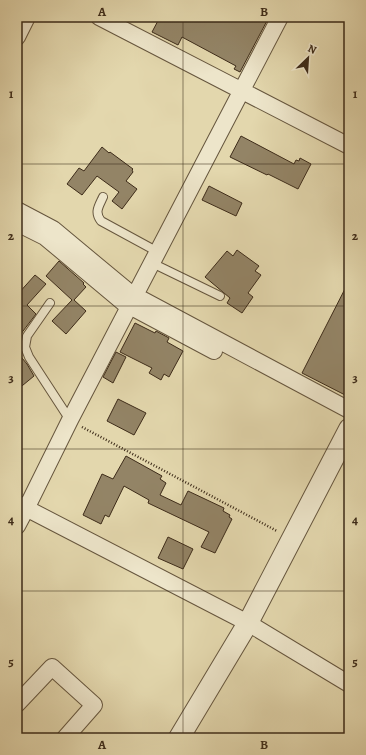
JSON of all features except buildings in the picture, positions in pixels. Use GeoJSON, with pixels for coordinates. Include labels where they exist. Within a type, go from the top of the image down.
{"type":"FeatureCollection","features":[{"type":"Feature","properties":{"kind":"street"},"geometry":{"type":"LineString","coordinates":[[17,37],[27,17]]}},
{"type":"Feature","properties":{"kind":"street"},"geometry":{"type":"LineString","coordinates":[[99,17],[349,146]]}},
{"type":"Feature","properties":{"kind":"street"},"geometry":{"type":"LineString","coordinates":[[17,526],[22,506],[70,420],[280,17]]}},
{"type":"Feature","properties":{"kind":"street"},"geometry":{"type":"LineString","coordinates":[[17,210],[53,228],[130,293],[132,301],[349,421]]}},
{"type":"Feature","properties":{"kind":"street"},"geometry":{"type":"LineString","coordinates":[[17,223],[45,237],[124,303],[132,301],[349,410]]}},
{"type":"Feature","properties":{"kind":"street"},"geometry":{"type":"LineString","coordinates":[[179,738],[248,623],[349,429]]}},
{"type":"Feature","properties":{"kind":"street"},"geometry":{"type":"LineString","coordinates":[[22,506],[248,623],[349,684]]}},
{"type":"Feature","properties":{"kind":"street"},"geometry":{"type":"LineString","coordinates":[[17,704],[52,667],[94,705],[64,738]]}},
{"type":"Feature","properties":{"kind":"lane"},"geometry":{"type":"LineString","coordinates":[[103,197],[97,212],[101,221],[155,258],[220,296]]}},
{"type":"Feature","properties":{"kind":"lane"},"geometry":{"type":"LineString","coordinates":[[50,303],[27,336],[25,347],[29,357],[70,420]]}},
{"type":"Feature","properties":{"kind":"path"},"geometry":{"type":"LineString","coordinates":[[70,420],[292,539]]}}]}
